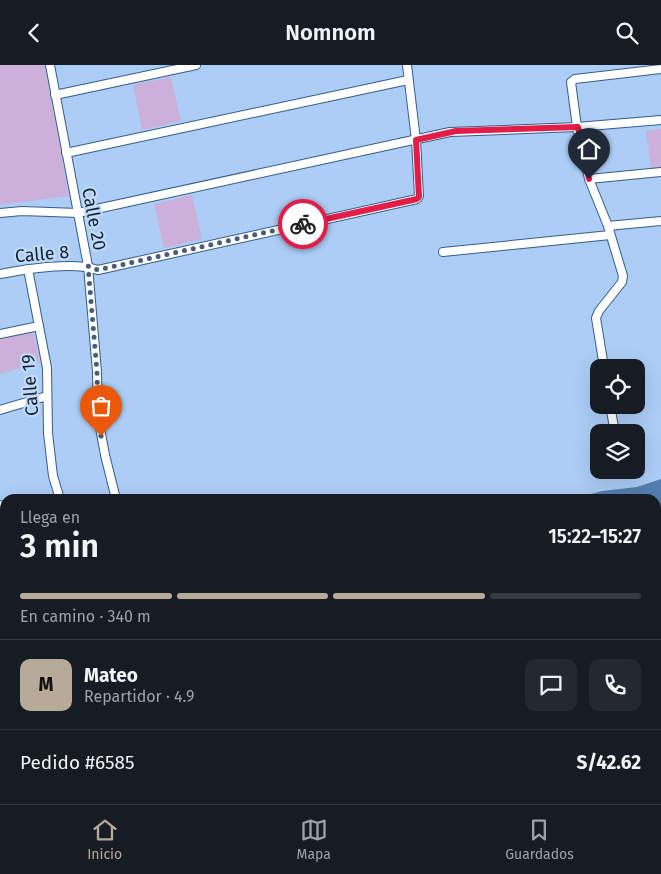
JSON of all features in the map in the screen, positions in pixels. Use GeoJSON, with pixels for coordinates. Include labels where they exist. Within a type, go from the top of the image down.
{"type":"FeatureCollection","features":[{"type":"Feature","properties":{"kind":"street","name":"Calle 20"},"geometry":{"type":"LineString","coordinates":[[50,65],[88,266],[97,372],[98,417],[115,494]]}},
{"type":"Feature","properties":{"kind":"street"},"geometry":{"type":"LineString","coordinates":[[55,95],[196,65]]}},
{"type":"Feature","properties":{"kind":"street"},"geometry":{"type":"LineString","coordinates":[[407,65],[416,140]]}},
{"type":"Feature","properties":{"kind":"street"},"geometry":{"type":"LineString","coordinates":[[603,359],[596,318],[599,311],[622,282],[623,276],[608,226],[589,179],[578,127],[572,80],[637,68],[661,69]]}},
{"type":"Feature","properties":{"kind":"street"},"geometry":{"type":"LineString","coordinates":[[66,153],[408,80]]}},
{"type":"Feature","properties":{"kind":"street"},"geometry":{"type":"LineString","coordinates":[[0,213],[22,211],[78,213],[456,131],[578,127],[661,120]]}},
{"type":"Feature","properties":{"kind":"street","name":"Calle 8"},"geometry":{"type":"LineString","coordinates":[[0,274],[28,269],[88,266],[98,270],[417,199],[419,197],[416,140]]}},
{"type":"Feature","properties":{"kind":"street"},"geometry":{"type":"LineString","coordinates":[[589,179],[661,173]]}},
{"type":"Feature","properties":{"kind":"street"},"geometry":{"type":"LineString","coordinates":[[608,226],[661,221]]}},
{"type":"Feature","properties":{"kind":"street"},"geometry":{"type":"LineString","coordinates":[[443,252],[610,235]]}},
{"type":"Feature","properties":{"kind":"street","name":"Calle 19"},"geometry":{"type":"LineString","coordinates":[[28,269],[47,368],[48,433],[53,476],[58,494]]}},
{"type":"Feature","properties":{"kind":"street"},"geometry":{"type":"LineString","coordinates":[[0,334],[39,326]]}},
{"type":"Feature","properties":{"kind":"street"},"geometry":{"type":"LineString","coordinates":[[0,409],[46,396]]}},
{"type":"Feature","properties":{"kind":"shaded area"},"geometry":{"type":"Polygon","coordinates":[[[0,65],[45,65],[69,196],[0,205],[0,65]]]}},
{"type":"Feature","properties":{"kind":"shaded area"},"geometry":{"type":"Polygon","coordinates":[[[171,77],[181,121],[142,130],[133,85],[171,77]]]}},
{"type":"Feature","properties":{"kind":"shaded area"},"geometry":{"type":"Polygon","coordinates":[[[661,129],[661,168],[651,169],[646,131],[661,129]]]}},
{"type":"Feature","properties":{"kind":"shaded area"},"geometry":{"type":"Polygon","coordinates":[[[192,195],[202,239],[164,248],[154,204],[192,195]]]}},
{"type":"Feature","properties":{"kind":"shaded area"},"geometry":{"type":"Polygon","coordinates":[[[31,331],[34,334],[40,363],[0,374],[0,337],[31,331]]]}},
{"type":"Feature","properties":{"kind":"water"},"geometry":{"type":"Polygon","coordinates":[[[661,479],[661,494],[591,494],[602,491],[637,487],[661,479]]]}},
{"type":"Feature","properties":{"kind":"way so far"},"geometry":{"type":"LineString","coordinates":[[101,436],[98,417],[97,372],[88,266],[98,270],[303,224]]}},
{"type":"Feature","properties":{"kind":"route"},"geometry":{"type":"LineString","coordinates":[[303,224],[417,199],[419,197],[416,140],[456,131],[578,127],[589,179]]}}]}
